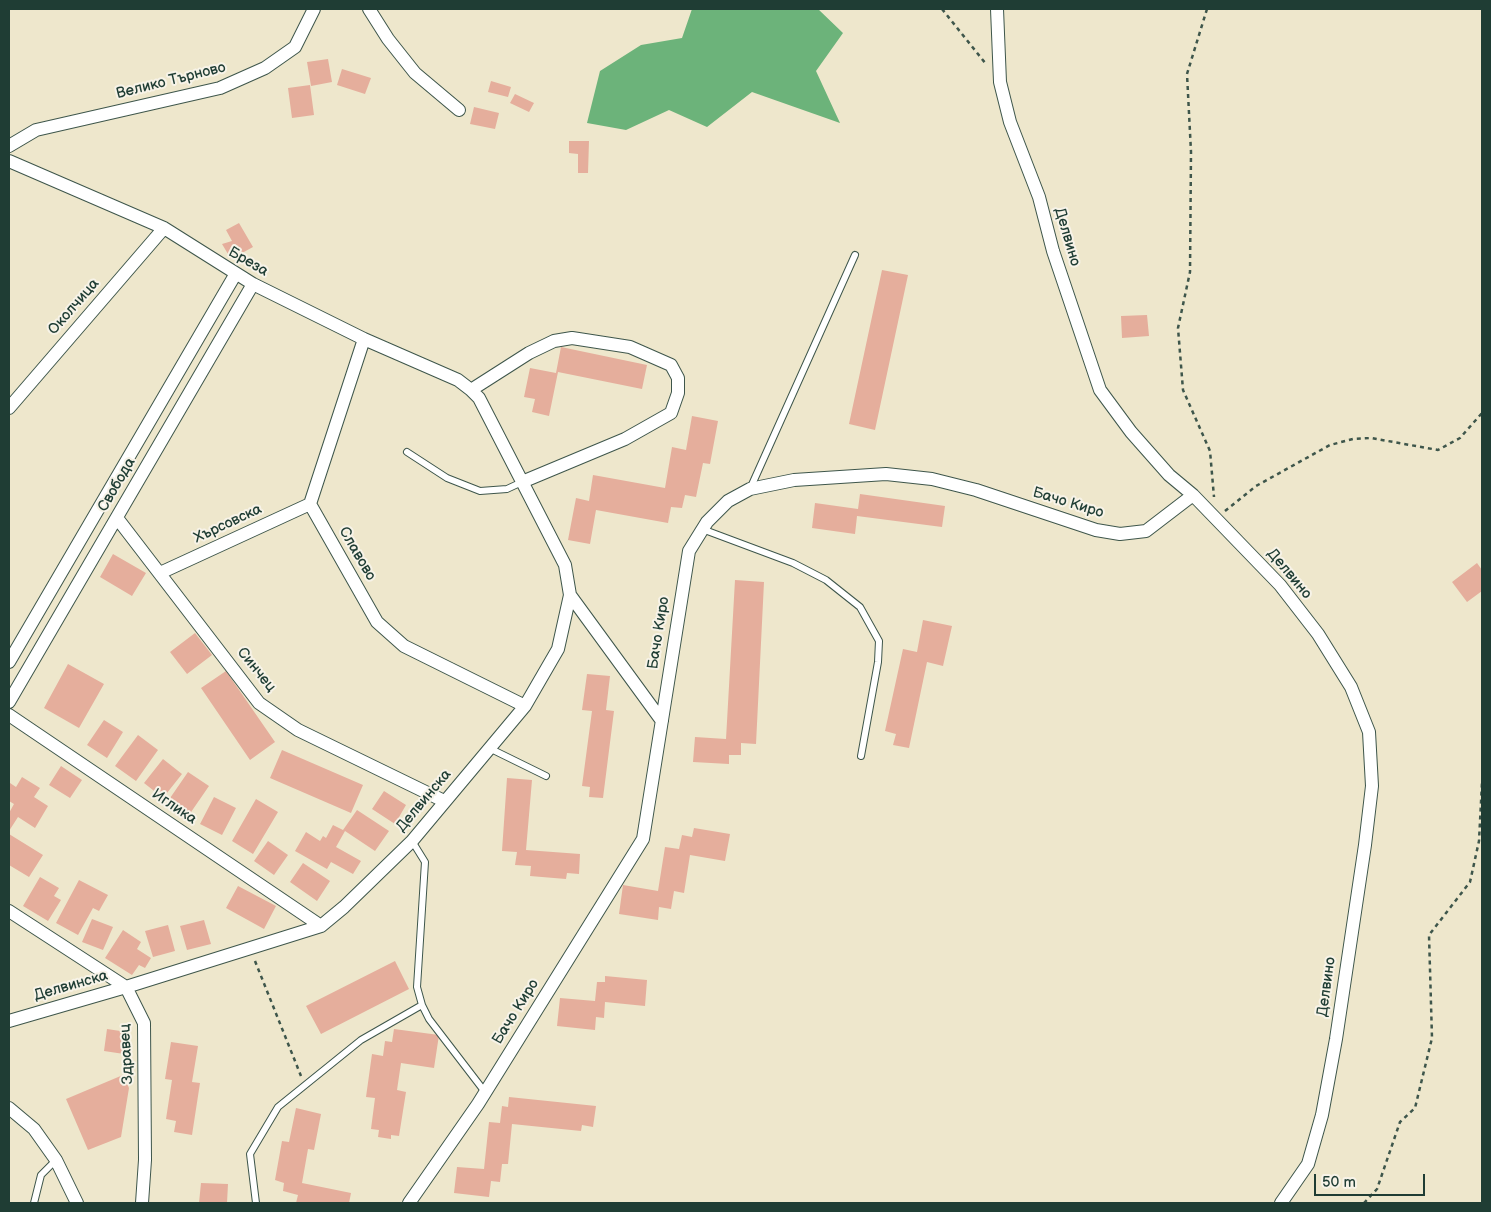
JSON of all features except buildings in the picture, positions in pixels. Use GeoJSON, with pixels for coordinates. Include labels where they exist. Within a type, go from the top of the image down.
{"type":"FeatureCollection","features":[{"type":"Feature","properties":{"kind":"street","name":"Велико Търново"},"geometry":{"type":"LineString","coordinates":[[9,146],[36,130],[220,88],[265,68],[295,47],[314,9]]}},
{"type":"Feature","properties":{"kind":"street"},"geometry":{"type":"LineString","coordinates":[[369,9],[388,39],[415,74],[459,110]]}},
{"type":"Feature","properties":{"kind":"street","name":"Делвино"},"geometry":{"type":"LineString","coordinates":[[996,9],[1000,82],[1010,122],[1039,197],[1053,251],[1100,390],[1131,432],[1162,468],[1193,495],[1280,585],[1318,634],[1351,687],[1369,732],[1372,786],[1365,846],[1336,1039],[1322,1115],[1308,1164],[1281,1203]]}},
{"type":"Feature","properties":{"kind":"street","name":"Бреза"},"geometry":{"type":"LineString","coordinates":[[9,162],[164,228],[253,284],[364,339],[458,380],[471,390]]}},
{"type":"Feature","properties":{"kind":"street","name":"Околчица"},"geometry":{"type":"LineString","coordinates":[[9,408],[164,228]]}},
{"type":"Feature","properties":{"kind":"street","name":"Свобода"},"geometry":{"type":"LineString","coordinates":[[9,662],[235,274]]}},
{"type":"Feature","properties":{"kind":"street","name":"Свобода"},"geometry":{"type":"LineString","coordinates":[[9,702],[253,284]]}},
{"type":"Feature","properties":{"kind":"street"},"geometry":{"type":"LineString","coordinates":[[471,390],[528,352],[554,341],[572,338],[630,347],[671,365],[678,378],[678,393],[671,413],[625,440],[522,482]]}},
{"type":"Feature","properties":{"kind":"street"},"geometry":{"type":"LineString","coordinates":[[310,504],[364,339]]}},
{"type":"Feature","properties":{"kind":"street","name":"Делвинска"},"geometry":{"type":"LineString","coordinates":[[9,1021],[126,987],[321,926],[344,907],[412,841],[525,706],[558,649],[570,594],[565,565],[479,398],[471,390]]}},
{"type":"Feature","properties":{"kind":"street","name":"Бачо Киро"},"geometry":{"type":"LineString","coordinates":[[409,1203],[485,1092],[643,839],[689,551],[707,522],[728,501],[750,489],[794,480],[886,474],[932,479],[976,490],[1096,530],[1120,534],[1146,531],[1193,495]]}},
{"type":"Feature","properties":{"kind":"street","name":"Хърсовска"},"geometry":{"type":"LineString","coordinates":[[160,573],[310,504]]}},
{"type":"Feature","properties":{"kind":"street","name":"Славово"},"geometry":{"type":"LineString","coordinates":[[310,504],[376,622],[404,646],[525,706]]}},
{"type":"Feature","properties":{"kind":"street","name":"Синчец"},"geometry":{"type":"LineString","coordinates":[[116,518],[259,703],[298,730],[444,801]]}},
{"type":"Feature","properties":{"kind":"street"},"geometry":{"type":"LineString","coordinates":[[570,594],[662,721]]}},
{"type":"Feature","properties":{"kind":"street","name":"Иглика"},"geometry":{"type":"LineString","coordinates":[[9,715],[321,926]]}},
{"type":"Feature","properties":{"kind":"street","name":"Здравец"},"geometry":{"type":"LineString","coordinates":[[9,910],[126,987],[144,1022],[145,1160],[142,1203]]}},
{"type":"Feature","properties":{"kind":"street"},"geometry":{"type":"LineString","coordinates":[[9,1108],[34,1129],[56,1160],[77,1203]]}},
{"type":"Feature","properties":{"kind":"lane"},"geometry":{"type":"LineString","coordinates":[[750,489],[855,255]]}},
{"type":"Feature","properties":{"kind":"lane"},"geometry":{"type":"LineString","coordinates":[[407,452],[447,478],[480,491],[507,488],[522,482]]}},
{"type":"Feature","properties":{"kind":"lane"},"geometry":{"type":"LineString","coordinates":[[702,529],[794,563],[826,580],[860,608],[879,640],[878,662],[861,756]]}},
{"type":"Feature","properties":{"kind":"lane"},"geometry":{"type":"LineString","coordinates":[[489,748],[546,776]]}},
{"type":"Feature","properties":{"kind":"lane"},"geometry":{"type":"LineString","coordinates":[[412,841],[425,862],[417,986],[422,1005],[429,1019],[485,1092]]}},
{"type":"Feature","properties":{"kind":"lane"},"geometry":{"type":"LineString","coordinates":[[256,1203],[250,1154],[278,1107],[361,1040],[422,1005]]}},
{"type":"Feature","properties":{"kind":"lane"},"geometry":{"type":"LineString","coordinates":[[34,1203],[41,1176],[56,1160]]}},
{"type":"Feature","properties":{"kind":"path"},"geometry":{"type":"LineString","coordinates":[[942,9],[1000,82]]}},
{"type":"Feature","properties":{"kind":"path"},"geometry":{"type":"LineString","coordinates":[[1207,9],[1187,74],[1191,152],[1190,272],[1178,328],[1183,390],[1210,452],[1215,518]]}},
{"type":"Feature","properties":{"kind":"path"},"geometry":{"type":"LineString","coordinates":[[1215,518],[1256,486],[1330,445],[1353,439],[1371,438],[1438,450],[1460,438],[1482,413]]}},
{"type":"Feature","properties":{"kind":"path"},"geometry":{"type":"LineString","coordinates":[[1364,1203],[1377,1189],[1400,1122],[1415,1108],[1432,1038],[1430,935],[1470,882],[1479,841],[1482,783]]}},
{"type":"Feature","properties":{"kind":"path"},"geometry":{"type":"LineString","coordinates":[[250,948],[305,1086]]}},
{"type":"Feature","properties":{"kind":"green space"},"geometry":{"type":"Polygon","coordinates":[[[692,9],[818,9],[843,33],[816,71],[840,123],[752,92],[707,127],[669,110],[626,130],[587,123],[600,71],[641,45],[682,38],[692,9]]]}}]}
